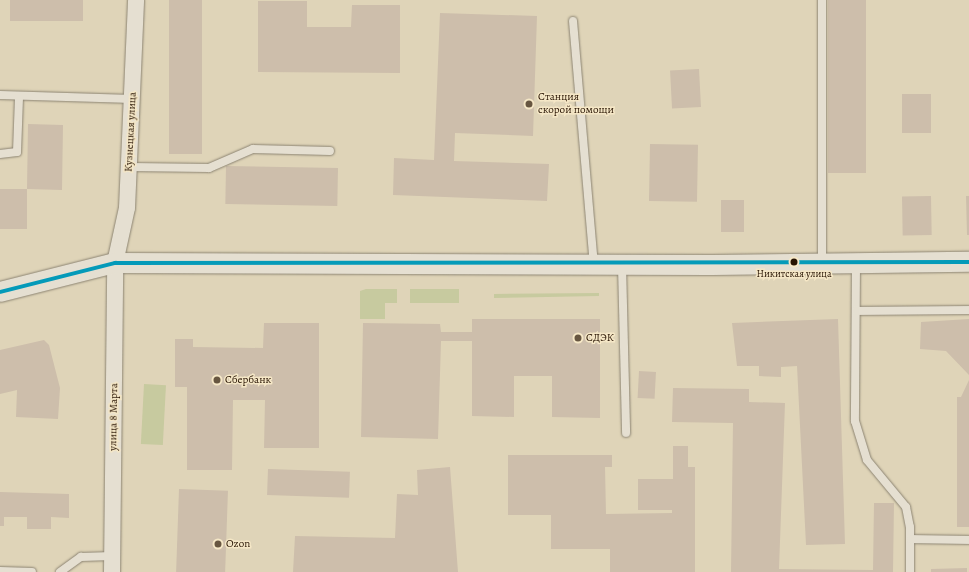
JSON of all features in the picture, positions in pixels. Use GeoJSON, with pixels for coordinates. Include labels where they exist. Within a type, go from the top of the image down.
{"type":"FeatureCollection","features":[{"type":"Feature","properties":{"kind":"street","name":"Кузнецкая улица"},"geometry":{"type":"LineString","coordinates":[[116,263],[127,208],[133,99],[136,0]]}},
{"type":"Feature","properties":{"kind":"street"},"geometry":{"type":"LineString","coordinates":[[0,292],[116,263],[622,265],[969,262]]}},
{"type":"Feature","properties":{"kind":"street","name":"улица 8 Марта"},"geometry":{"type":"LineString","coordinates":[[112,564],[116,263]]}},
{"type":"Feature","properties":{"kind":"lane"},"geometry":{"type":"LineString","coordinates":[[822,0],[822,264]]}},
{"type":"Feature","properties":{"kind":"lane"},"geometry":{"type":"LineString","coordinates":[[573,21],[594,264]]}},
{"type":"Feature","properties":{"kind":"lane"},"geometry":{"type":"LineString","coordinates":[[0,95],[19,97],[133,99]]}},
{"type":"Feature","properties":{"kind":"lane"},"geometry":{"type":"LineString","coordinates":[[0,154],[17,152],[19,97]]}},
{"type":"Feature","properties":{"kind":"lane"},"geometry":{"type":"LineString","coordinates":[[130,167],[209,168],[253,149],[330,151]]}},
{"type":"Feature","properties":{"kind":"lane"},"geometry":{"type":"LineString","coordinates":[[856,263],[855,420],[866,460],[906,507],[911,539],[910,572]]}},
{"type":"Feature","properties":{"kind":"lane"},"geometry":{"type":"LineString","coordinates":[[622,265],[626,433]]}},
{"type":"Feature","properties":{"kind":"lane"},"geometry":{"type":"LineString","coordinates":[[856,311],[969,310]]}},
{"type":"Feature","properties":{"kind":"lane"},"geometry":{"type":"LineString","coordinates":[[911,539],[969,540]]}},
{"type":"Feature","properties":{"kind":"lane"},"geometry":{"type":"LineString","coordinates":[[60,572],[81,557],[112,564]]}},
{"type":"Feature","properties":{"kind":"lane"},"geometry":{"type":"LineString","coordinates":[[0,571],[32,572]]}},
{"type":"Feature","properties":{"kind":"green space"},"geometry":{"type":"Polygon","coordinates":[[[366,289],[397,289],[397,303],[385,303],[385,319],[360,319],[360,291],[366,289]]]}},
{"type":"Feature","properties":{"kind":"green space"},"geometry":{"type":"Polygon","coordinates":[[[410,289],[459,289],[459,303],[410,303],[410,289]]]}},
{"type":"Feature","properties":{"kind":"green space"},"geometry":{"type":"Polygon","coordinates":[[[599,293],[599,296],[494,298],[494,294],[599,293]]]}},
{"type":"Feature","properties":{"kind":"green space"},"geometry":{"type":"Polygon","coordinates":[[[144,384],[166,385],[163,445],[141,444],[144,384]]]}},
{"type":"Feature","properties":{"kind":"building"},"geometry":{"type":"Polygon","coordinates":[[[10,0],[83,0],[83,21],[10,21],[10,0]]]}},
{"type":"Feature","properties":{"kind":"building"},"geometry":{"type":"Polygon","coordinates":[[[169,0],[202,0],[202,154],[169,154],[169,0]]]}},
{"type":"Feature","properties":{"kind":"building"},"geometry":{"type":"Polygon","coordinates":[[[828,0],[866,0],[866,173],[828,173],[828,0]]]}},
{"type":"Feature","properties":{"kind":"building"},"geometry":{"type":"Polygon","coordinates":[[[258,1],[307,1],[307,27],[351,27],[352,5],[400,5],[400,73],[258,72],[258,1]]]}},
{"type":"Feature","properties":{"kind":"building"},"geometry":{"type":"Polygon","coordinates":[[[440,13],[537,16],[533,136],[455,133],[454,161],[549,164],[547,201],[393,195],[394,158],[434,160],[440,13]]]}},
{"type":"Feature","properties":{"kind":"building"},"geometry":{"type":"Polygon","coordinates":[[[699,69],[701,107],[672,108],[670,71],[699,69]]]}},
{"type":"Feature","properties":{"kind":"building"},"geometry":{"type":"Polygon","coordinates":[[[902,94],[931,94],[931,133],[902,133],[902,94]]]}},
{"type":"Feature","properties":{"kind":"building"},"geometry":{"type":"Polygon","coordinates":[[[28,124],[63,125],[62,190],[27,189],[28,124]]]}},
{"type":"Feature","properties":{"kind":"building"},"geometry":{"type":"Polygon","coordinates":[[[650,144],[698,145],[697,202],[649,201],[650,144]]]}},
{"type":"Feature","properties":{"kind":"building"},"geometry":{"type":"Polygon","coordinates":[[[226,166],[338,168],[337,206],[225,204],[226,166]]]}},
{"type":"Feature","properties":{"kind":"building"},"geometry":{"type":"Polygon","coordinates":[[[0,189],[27,189],[27,229],[0,229],[0,189]]]}},
{"type":"Feature","properties":{"kind":"building"},"geometry":{"type":"Polygon","coordinates":[[[931,196],[932,235],[903,236],[902,197],[931,196]]]}},
{"type":"Feature","properties":{"kind":"building"},"geometry":{"type":"Polygon","coordinates":[[[966,196],[969,196],[969,235],[967,235],[966,196]]]}},
{"type":"Feature","properties":{"kind":"building"},"geometry":{"type":"Polygon","coordinates":[[[721,200],[744,200],[744,232],[721,232],[721,200]]]}},
{"type":"Feature","properties":{"kind":"building"},"geometry":{"type":"Polygon","coordinates":[[[472,319],[600,319],[600,418],[552,417],[552,376],[514,376],[514,417],[472,416],[472,341],[441,341],[438,439],[361,437],[363,323],[440,324],[441,332],[472,332],[472,319]]]}},
{"type":"Feature","properties":{"kind":"building"},"geometry":{"type":"Polygon","coordinates":[[[838,319],[845,544],[806,545],[797,366],[781,367],[781,377],[759,376],[759,366],[737,366],[732,323],[838,319]]]}},
{"type":"Feature","properties":{"kind":"building"},"geometry":{"type":"Polygon","coordinates":[[[969,319],[969,375],[946,351],[920,349],[921,322],[969,319]]]}},
{"type":"Feature","properties":{"kind":"building"},"geometry":{"type":"Polygon","coordinates":[[[264,323],[319,323],[319,448],[264,448],[265,400],[233,400],[232,470],[187,470],[187,387],[175,387],[175,339],[193,339],[193,347],[263,348],[264,323]]]}},
{"type":"Feature","properties":{"kind":"building"},"geometry":{"type":"Polygon","coordinates":[[[44,340],[49,345],[60,388],[58,419],[16,417],[17,390],[0,394],[0,350],[44,340]]]}},
{"type":"Feature","properties":{"kind":"building"},"geometry":{"type":"Polygon","coordinates":[[[639,371],[656,372],[655,399],[638,398],[639,371]]]}},
{"type":"Feature","properties":{"kind":"building"},"geometry":{"type":"Polygon","coordinates":[[[969,380],[969,527],[957,527],[957,397],[961,397],[969,380]]]}},
{"type":"Feature","properties":{"kind":"building"},"geometry":{"type":"Polygon","coordinates":[[[673,388],[749,389],[749,402],[785,403],[779,569],[873,570],[874,503],[894,503],[893,572],[731,572],[733,423],[672,422],[673,388]]]}},
{"type":"Feature","properties":{"kind":"building"},"geometry":{"type":"Polygon","coordinates":[[[673,446],[688,446],[688,467],[695,467],[695,572],[610,572],[610,549],[551,549],[551,515],[508,515],[508,455],[612,455],[612,467],[605,467],[606,514],[672,513],[672,510],[638,510],[638,479],[673,479],[673,446]]]}},
{"type":"Feature","properties":{"kind":"building"},"geometry":{"type":"Polygon","coordinates":[[[450,467],[458,572],[293,572],[295,536],[395,538],[397,494],[418,495],[417,470],[450,467]]]}},
{"type":"Feature","properties":{"kind":"building"},"geometry":{"type":"Polygon","coordinates":[[[268,469],[350,472],[349,498],[267,495],[268,469]]]}},
{"type":"Feature","properties":{"kind":"building"},"geometry":{"type":"Polygon","coordinates":[[[179,489],[228,491],[225,572],[176,572],[179,489]]]}},
{"type":"Feature","properties":{"kind":"building"},"geometry":{"type":"Polygon","coordinates":[[[0,492],[69,494],[69,518],[51,517],[51,529],[27,529],[27,517],[4,517],[4,526],[0,526],[0,492]]]}},
{"type":"Feature","properties":{"kind":"building"},"geometry":{"type":"Polygon","coordinates":[[[967,568],[967,572],[931,572],[931,569],[967,568]]]}},
{"type":"Feature","properties":{"kind":"transit line"},"geometry":{"type":"LineString","coordinates":[[0,292],[115,263],[969,262]]}},
{"type":"Feature","properties":{"kind":"place","name":"Станция скорой помощи"},"geometry":{"type":"Point","coordinates":[529,104]}},
{"type":"Feature","properties":{"kind":"place","name":"Никитская улица"},"geometry":{"type":"Point","coordinates":[794,262]}},
{"type":"Feature","properties":{"kind":"place","name":"СДЭК"},"geometry":{"type":"Point","coordinates":[578,338]}},
{"type":"Feature","properties":{"kind":"place","name":"Сбербанк"},"geometry":{"type":"Point","coordinates":[217,380]}},
{"type":"Feature","properties":{"kind":"place","name":"Ozon"},"geometry":{"type":"Point","coordinates":[218,544]}}]}
